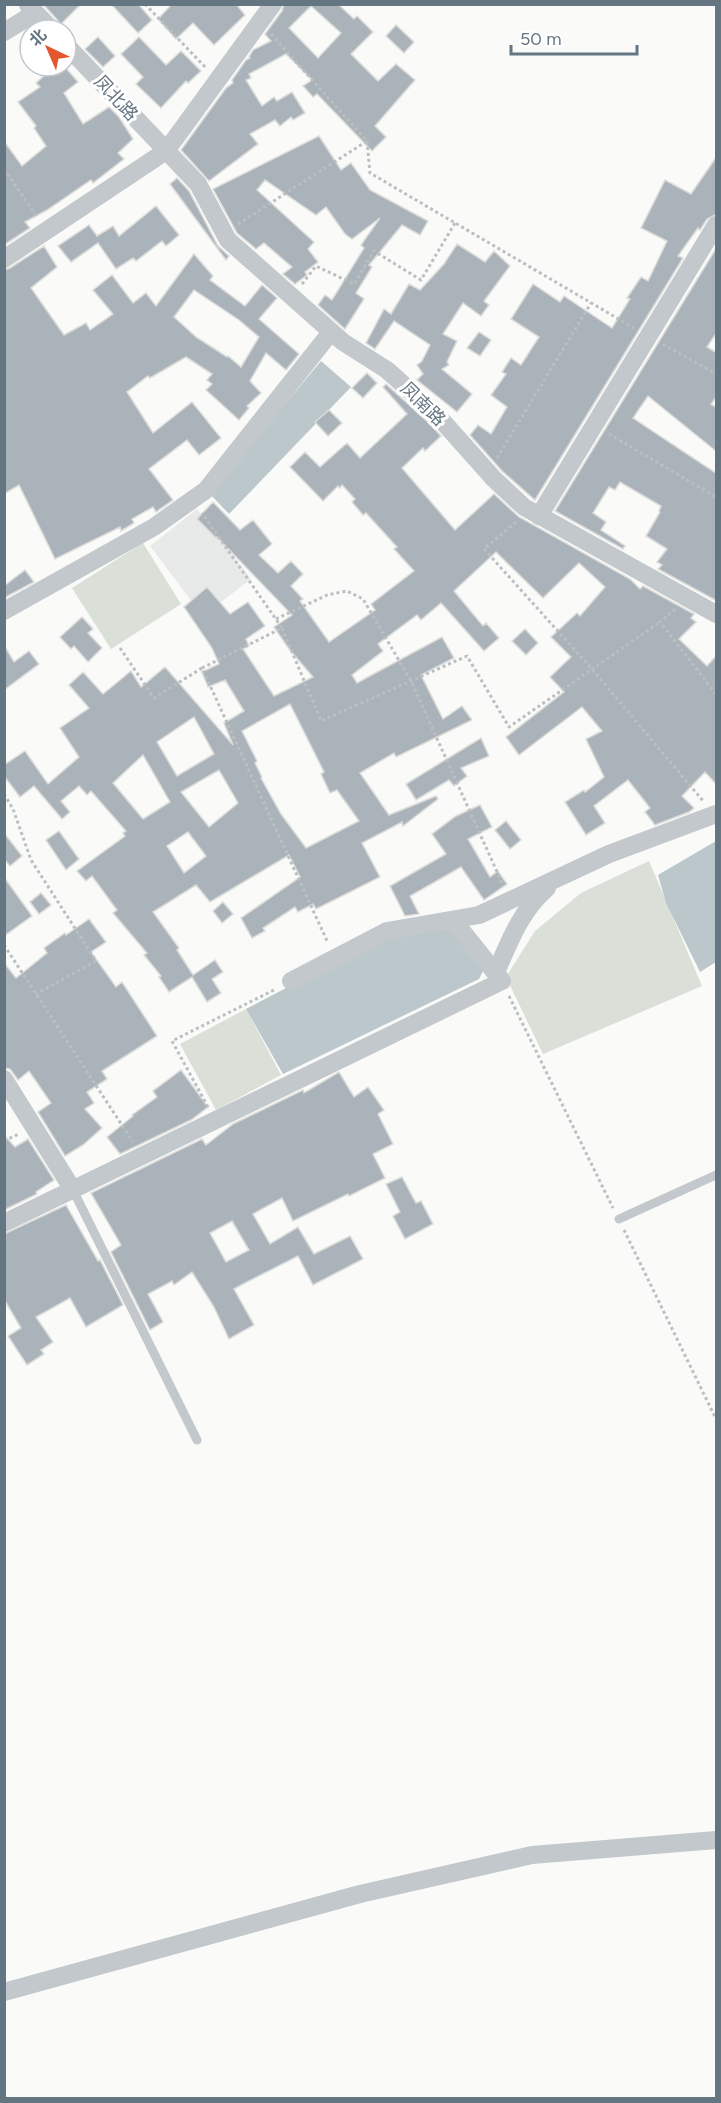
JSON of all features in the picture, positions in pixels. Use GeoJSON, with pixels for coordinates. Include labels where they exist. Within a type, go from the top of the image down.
{"type":"FeatureCollection","features":[{"type":"Feature","properties":{"kind":"street"},"geometry":{"type":"LineString","coordinates":[[4,259],[166,151],[273,4]]}},
{"type":"Feature","properties":{"kind":"street"},"geometry":{"type":"LineString","coordinates":[[4,32],[32,9]]}},
{"type":"Feature","properties":{"kind":"street","name":"凤北路"},"geometry":{"type":"LineString","coordinates":[[78,58],[166,151]]}},
{"type":"Feature","properties":{"kind":"street","name":"凤南路"},"geometry":{"type":"LineString","coordinates":[[166,151],[198,184],[228,240],[331,332],[387,370],[437,415],[488,472],[524,507],[717,614]]}},
{"type":"Feature","properties":{"kind":"street"},"geometry":{"type":"LineString","coordinates":[[535,513],[594,425],[717,225]]}},
{"type":"Feature","properties":{"kind":"street"},"geometry":{"type":"LineString","coordinates":[[4,611],[154,527],[206,490],[331,332]]}},
{"type":"Feature","properties":{"kind":"street"},"geometry":{"type":"LineString","coordinates":[[291,981],[387,931],[479,915],[609,854],[716,814]]}},
{"type":"Feature","properties":{"kind":"street"},"geometry":{"type":"LineString","coordinates":[[4,1223],[215,1120],[499,975],[515,928],[536,897],[562,876]]}},
{"type":"Feature","properties":{"kind":"street"},"geometry":{"type":"LineString","coordinates":[[453,920],[499,975]]}},
{"type":"Feature","properties":{"kind":"street"},"geometry":{"type":"LineString","coordinates":[[4,1078],[73,1190]]}},
{"type":"Feature","properties":{"kind":"street"},"geometry":{"type":"LineString","coordinates":[[4,1992],[360,1894],[532,1855],[717,1840]]}},
{"type":"Feature","properties":{"kind":"lane"},"geometry":{"type":"LineString","coordinates":[[619,1219],[717,1175]]}},
{"type":"Feature","properties":{"kind":"lane"},"geometry":{"type":"LineString","coordinates":[[73,1190],[197,1440]]}},
{"type":"Feature","properties":{"kind":"path"},"geometry":{"type":"LineString","coordinates":[[145,4],[218,80]]}},
{"type":"Feature","properties":{"kind":"path"},"geometry":{"type":"LineString","coordinates":[[260,22],[367,141],[370,173],[717,374]]}},
{"type":"Feature","properties":{"kind":"path"},"geometry":{"type":"LineString","coordinates":[[224,233],[367,141]]}},
{"type":"Feature","properties":{"kind":"path"},"geometry":{"type":"LineString","coordinates":[[4,169],[46,231]]}},
{"type":"Feature","properties":{"kind":"path"},"geometry":{"type":"LineString","coordinates":[[292,297],[316,266],[354,284],[374,251],[422,280],[455,224]]}},
{"type":"Feature","properties":{"kind":"path"},"geometry":{"type":"LineString","coordinates":[[488,472],[591,303]]}},
{"type":"Feature","properties":{"kind":"path"},"geometry":{"type":"LineString","coordinates":[[594,425],[717,497]]}},
{"type":"Feature","properties":{"kind":"path"},"geometry":{"type":"LineString","coordinates":[[193,500],[282,628],[321,721],[467,656],[509,727],[660,622],[687,598]]}},
{"type":"Feature","properties":{"kind":"path"},"geometry":{"type":"LineString","coordinates":[[535,513],[484,549],[592,669],[716,814]]}},
{"type":"Feature","properties":{"kind":"path"},"geometry":{"type":"LineString","coordinates":[[276,619],[327,595],[347,591],[363,599],[411,681],[510,901]]}},
{"type":"Feature","properties":{"kind":"path"},"geometry":{"type":"LineString","coordinates":[[660,622],[717,694]]}},
{"type":"Feature","properties":{"kind":"path"},"geometry":{"type":"LineString","coordinates":[[120,648],[154,698],[202,668],[282,628]]}},
{"type":"Feature","properties":{"kind":"path"},"geometry":{"type":"LineString","coordinates":[[202,668],[334,958]]}},
{"type":"Feature","properties":{"kind":"path"},"geometry":{"type":"LineString","coordinates":[[4,794],[13,809],[31,860],[96,961],[36,994]]}},
{"type":"Feature","properties":{"kind":"path"},"geometry":{"type":"LineString","coordinates":[[4,945],[142,1156]]}},
{"type":"Feature","properties":{"kind":"path"},"geometry":{"type":"LineString","coordinates":[[499,975],[717,1419]]}},
{"type":"Feature","properties":{"kind":"path"},"geometry":{"type":"LineString","coordinates":[[215,1120],[172,1041],[291,981]]}},
{"type":"Feature","properties":{"kind":"shaded area"},"geometry":{"type":"Polygon","coordinates":[[[321,361],[351,387],[229,514],[210,494],[321,361]]]}},
{"type":"Feature","properties":{"kind":"shaded area"},"geometry":{"type":"Polygon","coordinates":[[[197,509],[251,579],[203,616],[150,546],[197,509]]]}},
{"type":"Feature","properties":{"kind":"shaded area"},"geometry":{"type":"Polygon","coordinates":[[[143,543],[181,604],[111,649],[72,588],[143,543]]]}},
{"type":"Feature","properties":{"kind":"shaded area"},"geometry":{"type":"Polygon","coordinates":[[[716,841],[716,962],[700,972],[666,903],[658,875],[716,841]]]}},
{"type":"Feature","properties":{"kind":"shaded area"},"geometry":{"type":"Polygon","coordinates":[[[649,861],[702,986],[543,1054],[506,977],[535,931],[581,893],[649,861]]]}},
{"type":"Feature","properties":{"kind":"shaded area"},"geometry":{"type":"Polygon","coordinates":[[[450,926],[485,967],[479,979],[283,1074],[246,1009],[388,935],[450,926]]]}},
{"type":"Feature","properties":{"kind":"shaded area"},"geometry":{"type":"Polygon","coordinates":[[[246,1009],[281,1075],[216,1110],[180,1044],[246,1009]]]}},
{"type":"Feature","properties":{"kind":"building"},"geometry":{"type":"Polygon","coordinates":[[[43,4],[81,4],[67,18],[56,18],[43,4]]]}},
{"type":"Feature","properties":{"kind":"building"},"geometry":{"type":"Polygon","coordinates":[[[111,4],[138,4],[152,20],[138,33],[111,4]]]}},
{"type":"Feature","properties":{"kind":"building"},"geometry":{"type":"Polygon","coordinates":[[[172,4],[236,4],[245,15],[214,45],[193,23],[176,39],[158,19],[172,4]]]}},
{"type":"Feature","properties":{"kind":"building"},"geometry":{"type":"Polygon","coordinates":[[[284,4],[338,4],[354,19],[357,16],[373,32],[351,54],[378,81],[396,64],[415,80],[375,126],[386,137],[372,151],[317,94],[313,97],[303,86],[312,80],[286,54],[249,74],[251,78],[246,80],[262,106],[274,97],[277,101],[292,92],[305,113],[293,120],[291,117],[280,126],[275,120],[250,134],[258,144],[209,181],[181,150],[226,88],[233,83],[232,80],[246,60],[250,58],[253,50],[271,41],[265,34],[282,11],[284,4]],[[311,6],[289,28],[318,58],[341,33],[311,6]]]}},
{"type":"Feature","properties":{"kind":"building"},"geometry":{"type":"Polygon","coordinates":[[[396,25],[414,42],[404,53],[386,36],[396,25]]]}},
{"type":"Feature","properties":{"kind":"building"},"geometry":{"type":"Polygon","coordinates":[[[98,37],[115,56],[103,67],[85,49],[98,37]]]}},
{"type":"Feature","properties":{"kind":"building"},"geometry":{"type":"Polygon","coordinates":[[[139,37],[166,65],[181,51],[201,71],[188,83],[186,81],[161,108],[136,84],[143,77],[121,54],[139,37]]]}},
{"type":"Feature","properties":{"kind":"building"},"geometry":{"type":"Polygon","coordinates":[[[42,78],[74,78],[78,82],[64,93],[83,124],[109,107],[119,117],[133,139],[118,153],[124,159],[93,183],[91,180],[25,222],[30,228],[4,245],[4,141],[22,166],[46,146],[34,128],[36,126],[18,102],[40,87],[36,83],[42,78]]]}},
{"type":"Feature","properties":{"kind":"building"},"geometry":{"type":"Polygon","coordinates":[[[319,136],[341,170],[351,163],[370,190],[428,221],[420,235],[402,225],[369,265],[372,267],[356,293],[364,299],[345,329],[318,305],[325,295],[332,300],[364,248],[361,245],[380,218],[352,239],[345,234],[326,207],[316,215],[265,180],[257,190],[314,242],[308,249],[318,262],[295,284],[283,274],[292,267],[264,243],[256,249],[237,233],[213,189],[319,136]]]}},
{"type":"Feature","properties":{"kind":"building"},"geometry":{"type":"Polygon","coordinates":[[[717,156],[717,214],[707,219],[700,230],[698,228],[678,256],[683,258],[535,500],[502,471],[470,435],[478,425],[491,434],[507,407],[491,395],[506,374],[502,372],[511,358],[521,365],[539,337],[511,319],[533,284],[560,302],[564,296],[612,328],[641,277],[648,281],[667,241],[641,228],[665,180],[691,194],[717,156]]]}},
{"type":"Feature","properties":{"kind":"building"},"geometry":{"type":"Polygon","coordinates":[[[177,178],[189,191],[218,246],[229,256],[226,260],[170,184],[177,178]]]}},
{"type":"Feature","properties":{"kind":"building"},"geometry":{"type":"Polygon","coordinates":[[[156,206],[179,235],[166,246],[162,241],[136,261],[133,258],[116,269],[98,243],[71,262],[58,246],[89,225],[97,236],[113,226],[119,236],[156,206]]]}},
{"type":"Feature","properties":{"kind":"building"},"geometry":{"type":"Polygon","coordinates":[[[457,244],[485,262],[494,251],[510,266],[484,301],[489,305],[481,316],[463,303],[443,334],[457,341],[447,362],[449,365],[442,369],[472,394],[457,412],[417,380],[423,374],[417,365],[422,361],[430,345],[394,321],[375,349],[366,343],[384,309],[391,314],[409,284],[420,290],[444,264],[457,244]]]}},
{"type":"Feature","properties":{"kind":"building"},"geometry":{"type":"Polygon","coordinates":[[[44,246],[57,267],[31,288],[64,335],[86,323],[90,330],[113,314],[93,290],[112,275],[133,303],[146,293],[156,306],[194,254],[213,276],[210,280],[245,306],[262,285],[277,298],[259,319],[299,354],[286,370],[266,353],[250,381],[261,393],[247,406],[249,408],[239,420],[206,390],[212,384],[207,380],[212,374],[186,357],[150,378],[148,376],[127,392],[153,433],[192,402],[221,438],[199,455],[187,440],[149,469],[173,500],[156,512],[153,507],[132,519],[134,523],[121,531],[120,527],[55,559],[19,485],[4,494],[4,270],[44,246]],[[194,290],[174,317],[196,337],[228,356],[241,367],[259,337],[239,320],[194,290]]]}},
{"type":"Feature","properties":{"kind":"building"},"geometry":{"type":"Polygon","coordinates":[[[717,247],[717,332],[707,347],[717,353],[717,396],[711,404],[717,408],[717,452],[648,396],[633,418],[717,474],[717,601],[658,569],[662,565],[657,562],[667,549],[646,536],[661,506],[620,482],[615,490],[609,487],[593,513],[606,522],[601,530],[625,546],[623,549],[555,511],[717,247]]]}},
{"type":"Feature","properties":{"kind":"building"},"geometry":{"type":"Polygon","coordinates":[[[479,332],[491,340],[480,356],[467,348],[479,332]]]}},
{"type":"Feature","properties":{"kind":"building"},"geometry":{"type":"Polygon","coordinates":[[[367,373],[377,383],[363,398],[352,388],[367,373]]]}},
{"type":"Feature","properties":{"kind":"building"},"geometry":{"type":"Polygon","coordinates":[[[386,384],[441,436],[425,451],[423,448],[402,468],[455,530],[494,494],[519,517],[630,579],[640,589],[643,586],[694,614],[691,618],[696,622],[679,639],[707,666],[717,655],[717,785],[705,772],[682,796],[694,808],[655,825],[645,812],[650,808],[628,780],[594,806],[605,823],[586,835],[565,802],[584,790],[585,792],[604,777],[586,739],[602,731],[582,707],[519,755],[506,737],[564,692],[550,677],[571,657],[551,637],[577,613],[580,616],[605,587],[579,563],[543,598],[496,552],[454,591],[483,626],[486,623],[499,638],[484,651],[441,603],[421,620],[417,615],[378,644],[383,651],[352,675],[357,683],[442,637],[454,658],[421,675],[443,719],[462,706],[472,720],[396,757],[394,753],[360,773],[389,815],[436,796],[438,799],[403,826],[402,822],[362,843],[380,877],[316,909],[313,904],[298,912],[295,907],[263,928],[265,931],[252,938],[241,918],[300,877],[289,855],[210,902],[196,885],[153,912],[179,948],[177,950],[193,975],[215,960],[223,972],[212,979],[221,993],[207,1002],[192,977],[169,992],[159,977],[161,976],[144,955],[147,953],[113,913],[117,910],[92,876],[86,881],[77,871],[125,836],[123,833],[126,831],[91,791],[87,795],[79,786],[61,801],[70,812],[62,819],[34,786],[20,797],[4,776],[4,765],[25,751],[48,784],[79,757],[60,728],[89,708],[69,685],[83,672],[103,694],[131,671],[141,687],[165,667],[233,745],[224,723],[244,711],[225,680],[208,687],[202,672],[219,664],[212,648],[184,607],[207,587],[230,614],[248,602],[265,626],[246,639],[249,646],[243,649],[274,696],[313,677],[274,627],[292,615],[197,519],[213,502],[240,530],[253,520],[272,544],[259,555],[278,573],[291,561],[303,574],[291,586],[303,599],[300,601],[329,642],[375,610],[371,604],[414,571],[394,549],[397,547],[366,513],[363,515],[352,502],[355,499],[342,485],[340,488],[338,486],[323,501],[290,467],[305,452],[320,467],[347,443],[360,458],[407,414],[383,387],[386,384]],[[290,704],[242,731],[257,761],[255,763],[261,778],[281,814],[306,848],[359,821],[337,790],[330,793],[321,774],[324,772],[290,704]],[[194,717],[157,742],[177,776],[214,754],[194,717]],[[143,755],[113,783],[143,819],[170,802],[143,755]],[[219,770],[181,792],[209,827],[238,803],[219,770]],[[188,832],[167,846],[184,873],[206,856],[188,832]]]}},
{"type":"Feature","properties":{"kind":"building"},"geometry":{"type":"Polygon","coordinates":[[[329,410],[342,423],[328,436],[315,422],[329,410]]]}},
{"type":"Feature","properties":{"kind":"building"},"geometry":{"type":"Polygon","coordinates":[[[25,570],[34,582],[4,598],[4,586],[25,570]]]}},
{"type":"Feature","properties":{"kind":"building"},"geometry":{"type":"Polygon","coordinates":[[[82,617],[93,629],[88,633],[102,648],[88,662],[74,646],[71,649],[60,637],[82,617]]]}},
{"type":"Feature","properties":{"kind":"building"},"geometry":{"type":"Polygon","coordinates":[[[525,629],[538,643],[526,655],[512,641],[525,629]]]}},
{"type":"Feature","properties":{"kind":"building"},"geometry":{"type":"Polygon","coordinates":[[[4,645],[14,662],[29,651],[39,664],[4,690],[4,645]]]}},
{"type":"Feature","properties":{"kind":"building"},"geometry":{"type":"Polygon","coordinates":[[[481,738],[489,756],[461,768],[467,776],[454,786],[449,780],[416,800],[406,784],[481,738]]]}},
{"type":"Feature","properties":{"kind":"building"},"geometry":{"type":"Polygon","coordinates":[[[480,805],[492,827],[468,839],[490,877],[498,871],[507,884],[484,900],[461,867],[410,896],[419,914],[405,916],[390,886],[446,854],[432,834],[456,816],[480,805]]]}},
{"type":"Feature","properties":{"kind":"building"},"geometry":{"type":"Polygon","coordinates":[[[506,821],[521,840],[510,849],[495,830],[506,821]]]}},
{"type":"Feature","properties":{"kind":"building"},"geometry":{"type":"Polygon","coordinates":[[[59,831],[79,859],[66,870],[46,840],[59,831]]]}},
{"type":"Feature","properties":{"kind":"building"},"geometry":{"type":"Polygon","coordinates":[[[4,833],[22,856],[10,866],[4,859],[4,833]]]}},
{"type":"Feature","properties":{"kind":"building"},"geometry":{"type":"Polygon","coordinates":[[[4,877],[32,916],[4,936],[4,877]]]}},
{"type":"Feature","properties":{"kind":"building"},"geometry":{"type":"Polygon","coordinates":[[[41,893],[51,905],[39,914],[30,902],[41,893]]]}},
{"type":"Feature","properties":{"kind":"building"},"geometry":{"type":"Polygon","coordinates":[[[223,902],[233,914],[222,923],[213,911],[223,902]]]}},
{"type":"Feature","properties":{"kind":"building"},"geometry":{"type":"Polygon","coordinates":[[[89,919],[106,942],[91,952],[116,987],[122,982],[157,1036],[102,1071],[107,1079],[87,1092],[94,1103],[85,1109],[102,1128],[83,1145],[65,1156],[38,1112],[51,1103],[29,1071],[18,1080],[10,1069],[4,1068],[4,963],[16,978],[47,953],[44,948],[89,919]]]}},
{"type":"Feature","properties":{"kind":"building"},"geometry":{"type":"Polygon","coordinates":[[[181,1070],[208,1107],[191,1120],[120,1154],[107,1137],[157,1097],[153,1091],[181,1070]]]}},
{"type":"Feature","properties":{"kind":"building"},"geometry":{"type":"Polygon","coordinates":[[[339,1072],[354,1097],[368,1087],[384,1110],[378,1114],[393,1144],[373,1154],[385,1178],[293,1221],[282,1198],[253,1214],[270,1244],[298,1227],[314,1254],[350,1236],[363,1259],[313,1285],[298,1256],[234,1289],[254,1325],[229,1339],[214,1307],[192,1272],[174,1285],[172,1281],[148,1294],[163,1322],[150,1330],[111,1252],[121,1245],[91,1193],[202,1139],[206,1145],[233,1124],[303,1090],[304,1093],[339,1072]],[[232,1221],[210,1233],[226,1262],[249,1250],[232,1221]]]}},
{"type":"Feature","properties":{"kind":"building"},"geometry":{"type":"Polygon","coordinates":[[[4,1135],[15,1147],[28,1139],[54,1180],[36,1192],[37,1194],[4,1210],[4,1135]]]}},
{"type":"Feature","properties":{"kind":"building"},"geometry":{"type":"Polygon","coordinates":[[[402,1177],[416,1203],[421,1201],[433,1224],[405,1239],[393,1216],[400,1212],[386,1184],[402,1177]]]}},
{"type":"Feature","properties":{"kind":"building"},"geometry":{"type":"Polygon","coordinates":[[[66,1205],[98,1261],[100,1260],[123,1305],[86,1327],[70,1298],[36,1317],[53,1342],[41,1350],[44,1354],[27,1365],[8,1336],[21,1328],[4,1299],[4,1234],[66,1205]]]}}]}
